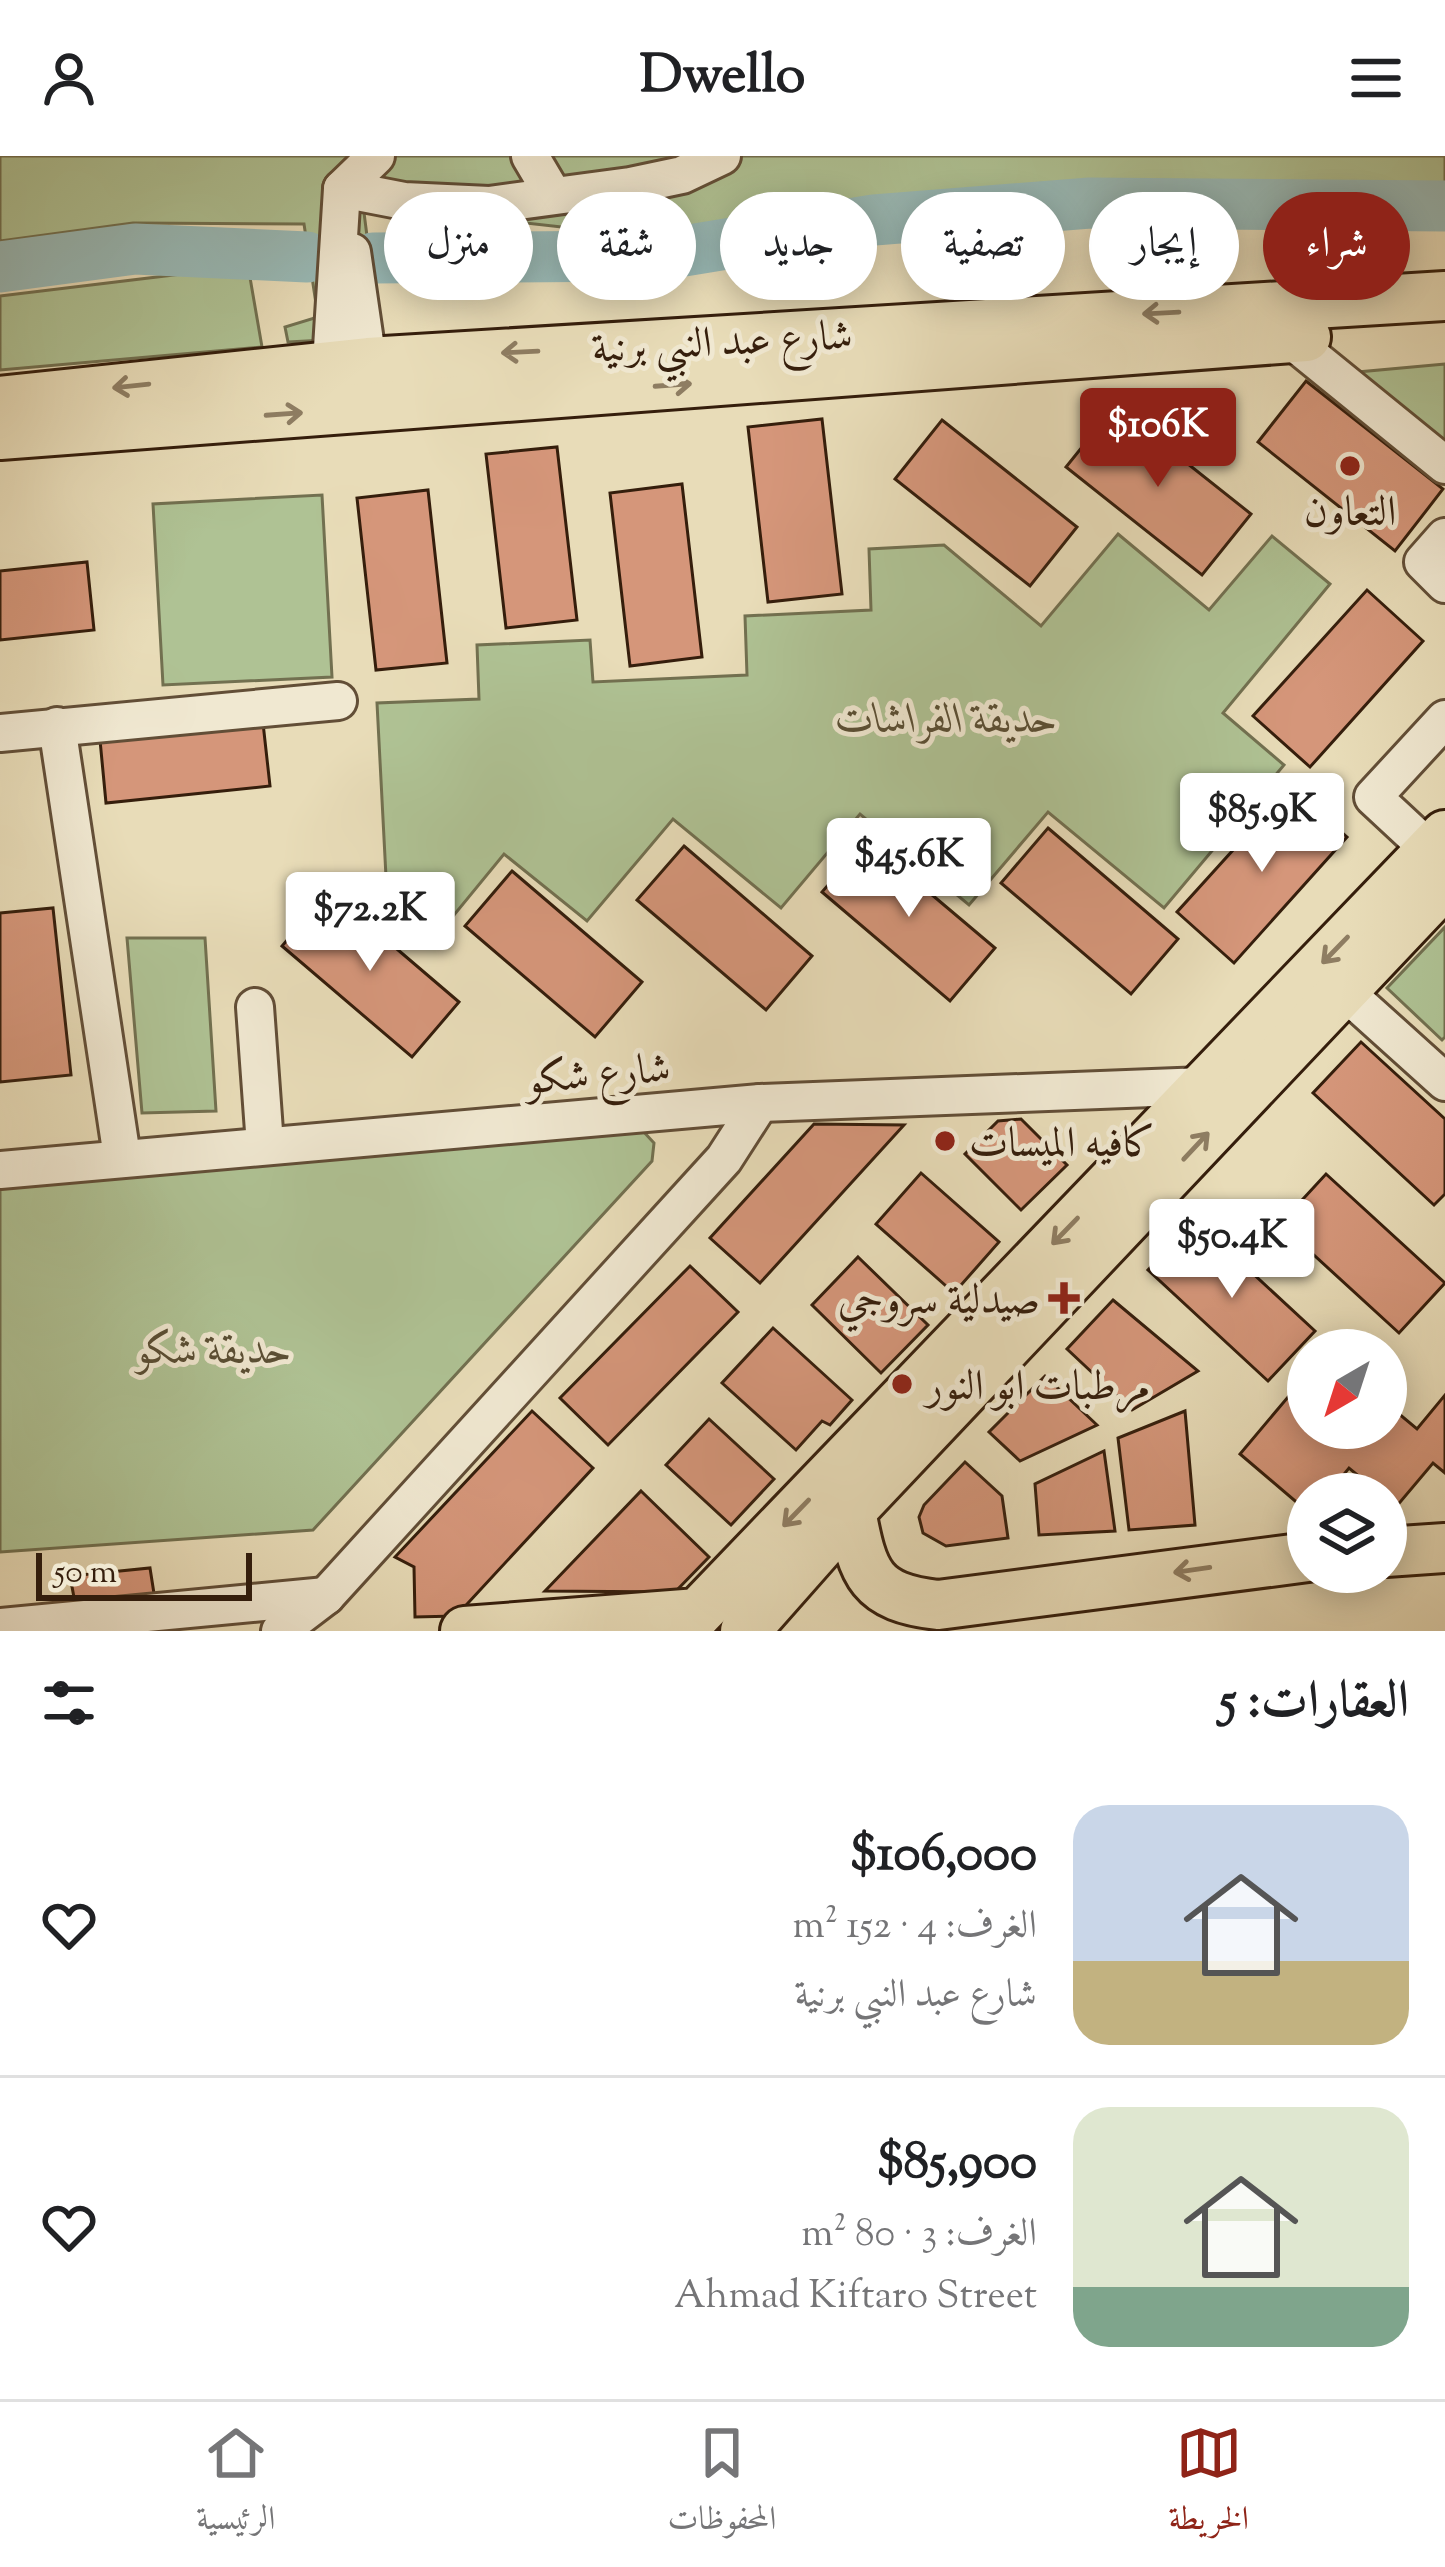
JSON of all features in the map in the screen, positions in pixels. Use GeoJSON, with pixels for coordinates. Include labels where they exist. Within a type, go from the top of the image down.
{"type":"FeatureCollection","features":[{"type":"Feature","properties":{"kind":"main road","name":"شارع عبد النبي برنية"},"geometry":{"type":"LineString","coordinates":[[0,400],[349,363],[1445,296]]}},
{"type":"Feature","properties":{"kind":"main road","name":"شارع عبد النبي برنية"},"geometry":{"type":"LineString","coordinates":[[0,435],[1445,327]]}},
{"type":"Feature","properties":{"kind":"main road"},"geometry":{"type":"LineString","coordinates":[[745,1631],[851,1511],[1343,990],[1440,856]]}},
{"type":"Feature","properties":{"kind":"main road"},"geometry":{"type":"LineString","coordinates":[[465,1631],[680,1618],[712,1601],[1204,1086],[1440,856]]}},
{"type":"Feature","properties":{"kind":"main road"},"geometry":{"type":"LineString","coordinates":[[851,1511],[858,1552],[873,1585],[904,1601],[938,1605],[1287,1560]]}},
{"type":"Feature","properties":{"kind":"main road"},"geometry":{"type":"LineString","coordinates":[[1407,1551],[1445,1548]]}},
{"type":"Feature","properties":{"kind":"street"},"geometry":{"type":"LineString","coordinates":[[349,363],[355,263],[338,228],[342,189],[376,156]]}},
{"type":"Feature","properties":{"kind":"street"},"geometry":{"type":"LineString","coordinates":[[530,156],[553,195]]}},
{"type":"Feature","properties":{"kind":"street"},"geometry":{"type":"LineString","coordinates":[[342,189],[367,197],[468,204],[682,175],[722,156]]}},
{"type":"Feature","properties":{"kind":"street"},"geometry":{"type":"LineString","coordinates":[[1290,338],[1445,465]]}},
{"type":"Feature","properties":{"kind":"street"},"geometry":{"type":"LineString","coordinates":[[1445,537],[1423,562],[1445,584]]}},
{"type":"Feature","properties":{"kind":"street"},"geometry":{"type":"LineString","coordinates":[[0,733],[338,701]]}},
{"type":"Feature","properties":{"kind":"street"},"geometry":{"type":"LineString","coordinates":[[1440,856],[1373,797],[1445,719]]}},
{"type":"Feature","properties":{"kind":"street"},"geometry":{"type":"LineString","coordinates":[[57,726],[122,1157]]}},
{"type":"Feature","properties":{"kind":"street"},"geometry":{"type":"LineString","coordinates":[[1343,990],[1445,1082]]}},
{"type":"Feature","properties":{"kind":"street"},"geometry":{"type":"LineString","coordinates":[[255,1007],[265,1145]]}},
{"type":"Feature","properties":{"kind":"street","name":"شارع شكو"},"geometry":{"type":"LineString","coordinates":[[0,1169],[760,1103],[1204,1086]]}},
{"type":"Feature","properties":{"kind":"street"},"geometry":{"type":"LineString","coordinates":[[280,1631],[326,1596],[724,1159],[760,1103]]}},
{"type":"Feature","properties":{"kind":"street"},"geometry":{"type":"LineString","coordinates":[[0,1627],[326,1596]]}},
{"type":"Feature","properties":{"kind":"green space"},"geometry":{"type":"Polygon","coordinates":[[[0,156],[1445,156],[1445,186],[1089,184],[987,192],[901,192],[901,199],[877,201],[877,192],[720,192],[720,226],[696,230],[696,192],[557,192],[557,227],[533,224],[533,192],[384,192],[384,207],[363,205],[380,337],[288,342],[285,327],[318,317],[304,224],[133,223],[0,241],[0,156]]]}},
{"type":"Feature","properties":{"kind":"green space"},"geometry":{"type":"Polygon","coordinates":[[[248,266],[262,347],[0,370],[0,296],[248,266]]]}},
{"type":"Feature","properties":{"kind":"green space"},"geometry":{"type":"Polygon","coordinates":[[[1445,364],[1445,450],[1347,373],[1445,364]]]}},
{"type":"Feature","properties":{"kind":"green space"},"geometry":{"type":"Polygon","coordinates":[[[322,495],[332,677],[163,685],[153,504],[322,495]]]}},
{"type":"Feature","properties":{"kind":"green space","name":"حديقة الفراشات"},"geometry":{"type":"Polygon","coordinates":[[[1118,534],[1209,610],[1272,536],[1330,584],[1223,713],[1284,765],[1164,908],[1048,812],[969,905],[860,814],[781,908],[673,819],[587,921],[504,854],[436,937],[387,896],[377,703],[479,699],[477,645],[590,640],[593,682],[747,675],[745,616],[871,610],[869,549],[944,545],[1041,626],[1118,534]]]}},
{"type":"Feature","properties":{"kind":"green space"},"geometry":{"type":"Polygon","coordinates":[[[1445,927],[1445,1037],[1442,1040],[1387,988],[1445,927]]]}},
{"type":"Feature","properties":{"kind":"green space"},"geometry":{"type":"Polygon","coordinates":[[[127,938],[205,938],[216,1111],[142,1113],[127,938]]]}},
{"type":"Feature","properties":{"kind":"green space","name":"حديقة شكو"},"geometry":{"type":"Polygon","coordinates":[[[642,1130],[654,1143],[652,1161],[313,1530],[0,1552],[0,1176],[642,1130]]]}},
{"type":"Feature","properties":{"kind":"building","name":"التعاون"},"geometry":{"type":"Polygon","coordinates":[[[1306,381],[1443,489],[1395,551],[1258,442],[1306,381]]]}},
{"type":"Feature","properties":{"kind":"building"},"geometry":{"type":"Polygon","coordinates":[[[1115,406],[1251,514],[1202,575],[1066,467],[1115,406]]]}},
{"type":"Feature","properties":{"kind":"building"},"geometry":{"type":"Polygon","coordinates":[[[822,419],[842,594],[768,602],[748,427],[822,419]]]}},
{"type":"Feature","properties":{"kind":"building"},"geometry":{"type":"Polygon","coordinates":[[[942,420],[1077,527],[1030,586],[895,479],[942,420]]]}},
{"type":"Feature","properties":{"kind":"building"},"geometry":{"type":"Polygon","coordinates":[[[557,447],[577,620],[506,628],[486,454],[557,447]]]}},
{"type":"Feature","properties":{"kind":"building"},"geometry":{"type":"Polygon","coordinates":[[[682,484],[702,657],[630,666],[610,493],[682,484]]]}},
{"type":"Feature","properties":{"kind":"building"},"geometry":{"type":"Polygon","coordinates":[[[428,490],[447,663],[376,670],[357,498],[428,490]]]}},
{"type":"Feature","properties":{"kind":"building"},"geometry":{"type":"Polygon","coordinates":[[[87,562],[94,630],[0,640],[0,571],[87,562]]]}},
{"type":"Feature","properties":{"kind":"building"},"geometry":{"type":"Polygon","coordinates":[[[1367,590],[1423,641],[1310,767],[1253,716],[1367,590]]]}},
{"type":"Feature","properties":{"kind":"building"},"geometry":{"type":"Polygon","coordinates":[[[263,723],[270,786],[106,803],[100,740],[263,723]]]}},
{"type":"Feature","properties":{"kind":"building"},"geometry":{"type":"Polygon","coordinates":[[[1291,786],[1347,837],[1234,963],[1177,912],[1291,786]]]}},
{"type":"Feature","properties":{"kind":"building"},"geometry":{"type":"Polygon","coordinates":[[[1048,828],[1178,939],[1131,994],[1001,883],[1048,828]]]}},
{"type":"Feature","properties":{"kind":"building"},"geometry":{"type":"Polygon","coordinates":[[[867,840],[995,948],[950,1001],[822,892],[867,840]]]}},
{"type":"Feature","properties":{"kind":"building"},"geometry":{"type":"Polygon","coordinates":[[[684,846],[812,956],[766,1010],[637,900],[684,846]]]}},
{"type":"Feature","properties":{"kind":"building"},"geometry":{"type":"Polygon","coordinates":[[[512,871],[642,982],[595,1037],[465,926],[512,871]]]}},
{"type":"Feature","properties":{"kind":"building"},"geometry":{"type":"Polygon","coordinates":[[[329,891],[459,1002],[412,1057],[282,946],[329,891]]]}},
{"type":"Feature","properties":{"kind":"building"},"geometry":{"type":"Polygon","coordinates":[[[53,908],[71,1075],[0,1082],[0,913],[53,908]]]}},
{"type":"Feature","properties":{"kind":"building"},"geometry":{"type":"Polygon","coordinates":[[[1361,1042],[1445,1119],[1445,1194],[1434,1205],[1313,1093],[1361,1042]]]}},
{"type":"Feature","properties":{"kind":"building"},"geometry":{"type":"Polygon","coordinates":[[[1021,1119],[1067,1165],[1021,1210],[965,1154],[998,1121],[1021,1119]]]}},
{"type":"Feature","properties":{"kind":"building"},"geometry":{"type":"Polygon","coordinates":[[[814,1124],[904,1125],[760,1283],[710,1238],[814,1124]]]}},
{"type":"Feature","properties":{"kind":"building"},"geometry":{"type":"Polygon","coordinates":[[[921,1173],[999,1242],[954,1293],[876,1224],[921,1173]]]}},
{"type":"Feature","properties":{"kind":"building"},"geometry":{"type":"Polygon","coordinates":[[[1326,1174],[1445,1283],[1403,1329],[1395,1329],[1280,1224],[1326,1174]]]}},
{"type":"Feature","properties":{"kind":"building"},"geometry":{"type":"Polygon","coordinates":[[[1195,1220],[1313,1329],[1287,1329],[1287,1361],[1268,1381],[1148,1270],[1195,1220]]]}},
{"type":"Feature","properties":{"kind":"building"},"geometry":{"type":"Polygon","coordinates":[[[858,1257],[928,1325],[881,1373],[812,1305],[858,1257]]]}},
{"type":"Feature","properties":{"kind":"building"},"geometry":{"type":"Polygon","coordinates":[[[690,1266],[738,1312],[608,1445],[560,1398],[690,1266]]]}},
{"type":"Feature","properties":{"kind":"building"},"geometry":{"type":"Polygon","coordinates":[[[1113,1300],[1198,1371],[1132,1410],[1067,1349],[1113,1300]]]}},
{"type":"Feature","properties":{"kind":"building"},"geometry":{"type":"Polygon","coordinates":[[[773,1328],[852,1400],[830,1425],[822,1421],[796,1450],[722,1383],[773,1328]]]}},
{"type":"Feature","properties":{"kind":"building"},"geometry":{"type":"Polygon","coordinates":[[[1045,1376],[1097,1425],[1020,1461],[989,1432],[1045,1376]]]}},
{"type":"Feature","properties":{"kind":"building"},"geometry":{"type":"Polygon","coordinates":[[[1445,1395],[1445,1473],[1433,1463],[1407,1494],[1407,1473],[1355,1473],[1349,1468],[1345,1473],[1287,1473],[1287,1494],[1240,1454],[1287,1398],[1287,1449],[1407,1449],[1407,1421],[1417,1429],[1445,1395]]]}},
{"type":"Feature","properties":{"kind":"building"},"geometry":{"type":"Polygon","coordinates":[[[532,1411],[593,1468],[456,1616],[415,1617],[414,1567],[395,1557],[532,1411]]]}},
{"type":"Feature","properties":{"kind":"building"},"geometry":{"type":"Polygon","coordinates":[[[1185,1411],[1195,1525],[1129,1530],[1118,1438],[1185,1411]]]}},
{"type":"Feature","properties":{"kind":"building"},"geometry":{"type":"Polygon","coordinates":[[[709,1419],[774,1479],[731,1525],[666,1465],[709,1419]]]}},
{"type":"Feature","properties":{"kind":"building"},"geometry":{"type":"Polygon","coordinates":[[[1104,1451],[1115,1531],[1039,1535],[1035,1484],[1104,1451]]]}},
{"type":"Feature","properties":{"kind":"building"},"geometry":{"type":"Polygon","coordinates":[[[965,1462],[1002,1496],[1008,1538],[946,1546],[923,1533],[919,1517],[924,1505],[965,1462]]]}},
{"type":"Feature","properties":{"kind":"building"},"geometry":{"type":"Polygon","coordinates":[[[641,1491],[709,1557],[675,1592],[545,1591],[641,1491]]]}},
{"type":"Feature","properties":{"kind":"building"},"geometry":{"type":"Polygon","coordinates":[[[150,1568],[155,1600],[76,1608],[70,1576],[150,1568]]]}},
{"type":"Feature","properties":{"kind":"waterway"},"geometry":{"type":"LineString","coordinates":[[373,258],[653,256],[874,220],[1090,203],[1445,206]]}},
{"type":"Feature","properties":{"kind":"waterway"},"geometry":{"type":"LineString","coordinates":[[0,267],[135,249],[307,257]]}},
{"type":"Feature","properties":{"kind":"place","name":"التعاون"},"geometry":{"type":"Point","coordinates":[1350,466]}},
{"type":"Feature","properties":{"kind":"place","name":"كافيه الميسات"},"geometry":{"type":"Point","coordinates":[945,1141]}},
{"type":"Feature","properties":{"kind":"place","name":"صيدلية سروجي"},"geometry":{"type":"Point","coordinates":[1064,1298]}},
{"type":"Feature","properties":{"kind":"place","name":"مرطبات ابو النور"},"geometry":{"type":"Point","coordinates":[902,1384]}}]}
